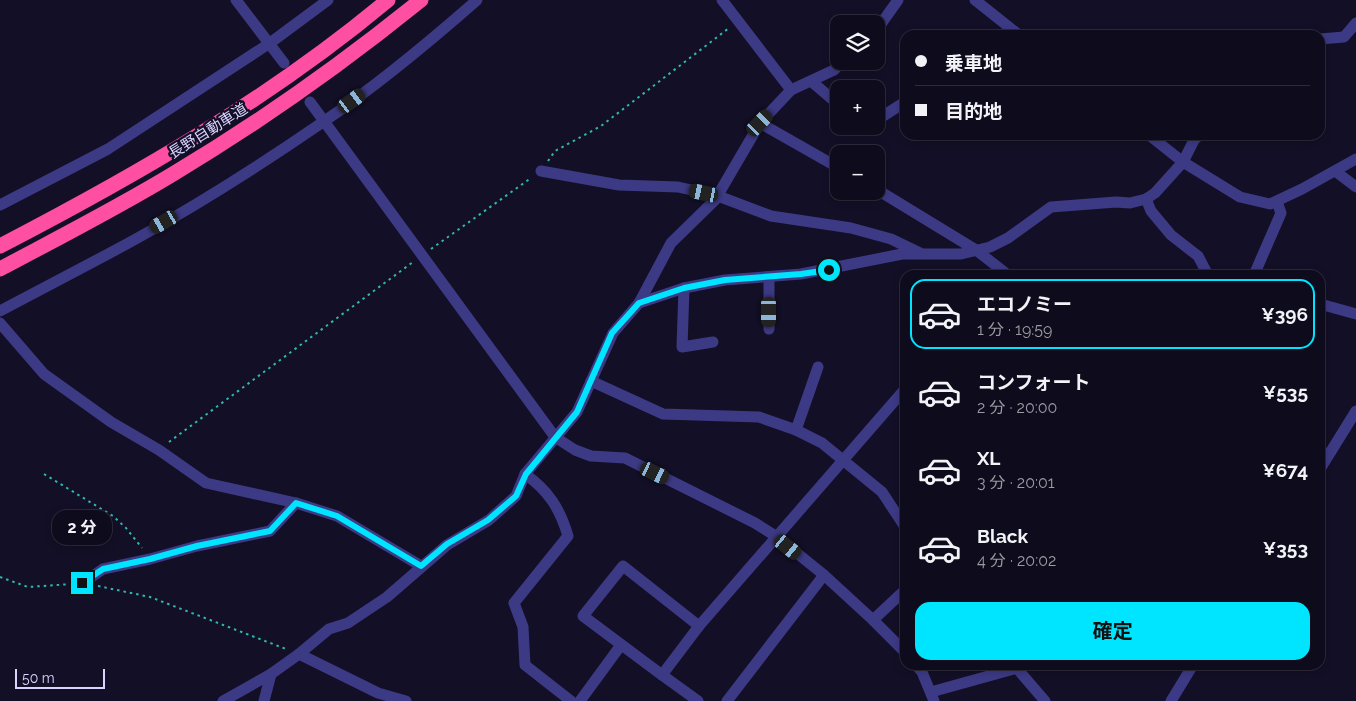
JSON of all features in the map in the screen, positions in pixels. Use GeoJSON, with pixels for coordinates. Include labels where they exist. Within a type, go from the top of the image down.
{"type":"FeatureCollection","features":[{"type":"Feature","properties":{"kind":"highway","name":"長野自動車道"},"geometry":{"type":"LineString","coordinates":[[0,246],[163,156],[235,111],[297,70],[364,21],[388,0]]}},
{"type":"Feature","properties":{"kind":"highway","name":"長野自動車道"},"geometry":{"type":"LineString","coordinates":[[0,269],[130,199],[247,128],[368,43],[421,0]]}},
{"type":"Feature","properties":{"kind":"street"},"geometry":{"type":"LineString","coordinates":[[236,0],[284,63]]}},
{"type":"Feature","properties":{"kind":"street"},"geometry":{"type":"LineString","coordinates":[[0,205],[108,149],[270,43],[328,0]]}},
{"type":"Feature","properties":{"kind":"street"},"geometry":{"type":"LineString","coordinates":[[0,311],[151,230],[209,196],[325,122],[394,70],[477,0]]}},
{"type":"Feature","properties":{"kind":"street"},"geometry":{"type":"LineString","coordinates":[[722,0],[791,90]]}},
{"type":"Feature","properties":{"kind":"street"},"geometry":{"type":"LineString","coordinates":[[885,18],[898,0]]}},
{"type":"Feature","properties":{"kind":"street"},"geometry":{"type":"LineString","coordinates":[[974,0],[1013,30]]}},
{"type":"Feature","properties":{"kind":"street"},"geometry":{"type":"LineString","coordinates":[[1325,39],[1344,37],[1356,23]]}},
{"type":"Feature","properties":{"kind":"street"},"geometry":{"type":"LineString","coordinates":[[223,701],[271,674],[300,654],[329,629],[348,623],[387,596],[447,544],[488,520],[516,496],[526,474],[577,412],[612,333],[639,303],[671,243],[718,196],[760,123],[791,90],[834,70]]}},
{"type":"Feature","properties":{"kind":"street"},"geometry":{"type":"LineString","coordinates":[[812,81],[830,97]]}},
{"type":"Feature","properties":{"kind":"street"},"geometry":{"type":"LineString","coordinates":[[310,102],[555,438],[575,450],[591,456],[625,458],[755,523],[777,537],[824,575],[900,647]]}},
{"type":"Feature","properties":{"kind":"street"},"geometry":{"type":"LineString","coordinates":[[885,115],[900,105]]}},
{"type":"Feature","properties":{"kind":"street"},"geometry":{"type":"LineString","coordinates":[[760,123],[830,163]]}},
{"type":"Feature","properties":{"kind":"street"},"geometry":{"type":"LineString","coordinates":[[1155,140],[1183,162],[1240,198],[1270,204],[1356,159]]}},
{"type":"Feature","properties":{"kind":"street"},"geometry":{"type":"LineString","coordinates":[[639,303],[684,288],[725,280],[829,270],[902,254],[961,254],[990,247],[1008,238],[1051,207],[1116,202],[1130,203],[1146,200],[1155,193],[1183,162],[1194,140]]}},
{"type":"Feature","properties":{"kind":"street"},"geometry":{"type":"LineString","coordinates":[[541,171],[619,185],[678,187],[718,196],[771,216],[851,228],[891,239],[922,254]]}},
{"type":"Feature","properties":{"kind":"street"},"geometry":{"type":"LineString","coordinates":[[1335,171],[1356,187]]}},
{"type":"Feature","properties":{"kind":"street"},"geometry":{"type":"LineString","coordinates":[[885,195],[976,250],[1002,270]]}},
{"type":"Feature","properties":{"kind":"street"},"geometry":{"type":"LineString","coordinates":[[1146,200],[1151,211],[1171,235],[1198,256],[1205,270]]}},
{"type":"Feature","properties":{"kind":"street"},"geometry":{"type":"LineString","coordinates":[[1256,270],[1281,213],[1277,202]]}},
{"type":"Feature","properties":{"kind":"street"},"geometry":{"type":"LineString","coordinates":[[769,277],[769,329]]}},
{"type":"Feature","properties":{"kind":"street"},"geometry":{"type":"LineString","coordinates":[[684,288],[682,347],[713,342]]}},
{"type":"Feature","properties":{"kind":"street"},"geometry":{"type":"LineString","coordinates":[[1325,305],[1356,314]]}},
{"type":"Feature","properties":{"kind":"street"},"geometry":{"type":"LineString","coordinates":[[0,323],[44,374],[111,422],[160,450],[206,482],[296,503],[337,516],[421,566]]}},
{"type":"Feature","properties":{"kind":"street"},"geometry":{"type":"LineString","coordinates":[[796,430],[818,367]]}},
{"type":"Feature","properties":{"kind":"street"},"geometry":{"type":"LineString","coordinates":[[591,381],[663,414],[759,418],[796,430],[822,443],[882,492],[900,519]]}},
{"type":"Feature","properties":{"kind":"street"},"geometry":{"type":"LineString","coordinates":[[662,675],[699,626],[900,395]]}},
{"type":"Feature","properties":{"kind":"street"},"geometry":{"type":"LineString","coordinates":[[1325,462],[1352,427],[1356,411]]}},
{"type":"Feature","properties":{"kind":"street"},"geometry":{"type":"LineString","coordinates":[[526,474],[538,483],[555,503],[563,518],[568,536],[514,603],[523,627],[524,665],[571,701]]}},
{"type":"Feature","properties":{"kind":"street"},"geometry":{"type":"LineString","coordinates":[[82,583],[103,569],[197,546],[270,531],[296,503]]}},
{"type":"Feature","properties":{"kind":"street"},"geometry":{"type":"LineString","coordinates":[[698,701],[583,616],[623,566],[699,626]]}},
{"type":"Feature","properties":{"kind":"street"},"geometry":{"type":"LineString","coordinates":[[727,701],[824,575]]}},
{"type":"Feature","properties":{"kind":"street"},"geometry":{"type":"LineString","coordinates":[[873,620],[900,595]]}},
{"type":"Feature","properties":{"kind":"street"},"geometry":{"type":"LineString","coordinates":[[580,701],[621,645]]}},
{"type":"Feature","properties":{"kind":"street"},"geometry":{"type":"LineString","coordinates":[[300,654],[375,697],[406,701]]}},
{"type":"Feature","properties":{"kind":"street"},"geometry":{"type":"LineString","coordinates":[[920,670],[932,697],[1004,670]]}},
{"type":"Feature","properties":{"kind":"street"},"geometry":{"type":"LineString","coordinates":[[1018,670],[1045,701]]}},
{"type":"Feature","properties":{"kind":"street"},"geometry":{"type":"LineString","coordinates":[[1171,701],[1190,670]]}},
{"type":"Feature","properties":{"kind":"street"},"geometry":{"type":"LineString","coordinates":[[264,701],[271,674]]}},
{"type":"Feature","properties":{"kind":"path"},"geometry":{"type":"LineString","coordinates":[[160,450],[422,255],[541,171],[555,151],[601,126],[737,22]]}},
{"type":"Feature","properties":{"kind":"path"},"geometry":{"type":"LineString","coordinates":[[44,474],[113,516],[126,528],[150,559]]}},
{"type":"Feature","properties":{"kind":"path"},"geometry":{"type":"LineString","coordinates":[[0,577],[28,587],[82,583],[150,597],[300,654]]}},
{"type":"Feature","properties":{"kind":"route"},"geometry":{"type":"LineString","coordinates":[[82,583],[103,569],[197,546],[270,531],[296,503],[337,516],[421,566],[447,544],[488,520],[516,496],[526,474],[577,412],[612,333],[639,303],[684,288],[725,280],[829,270]]}}]}
